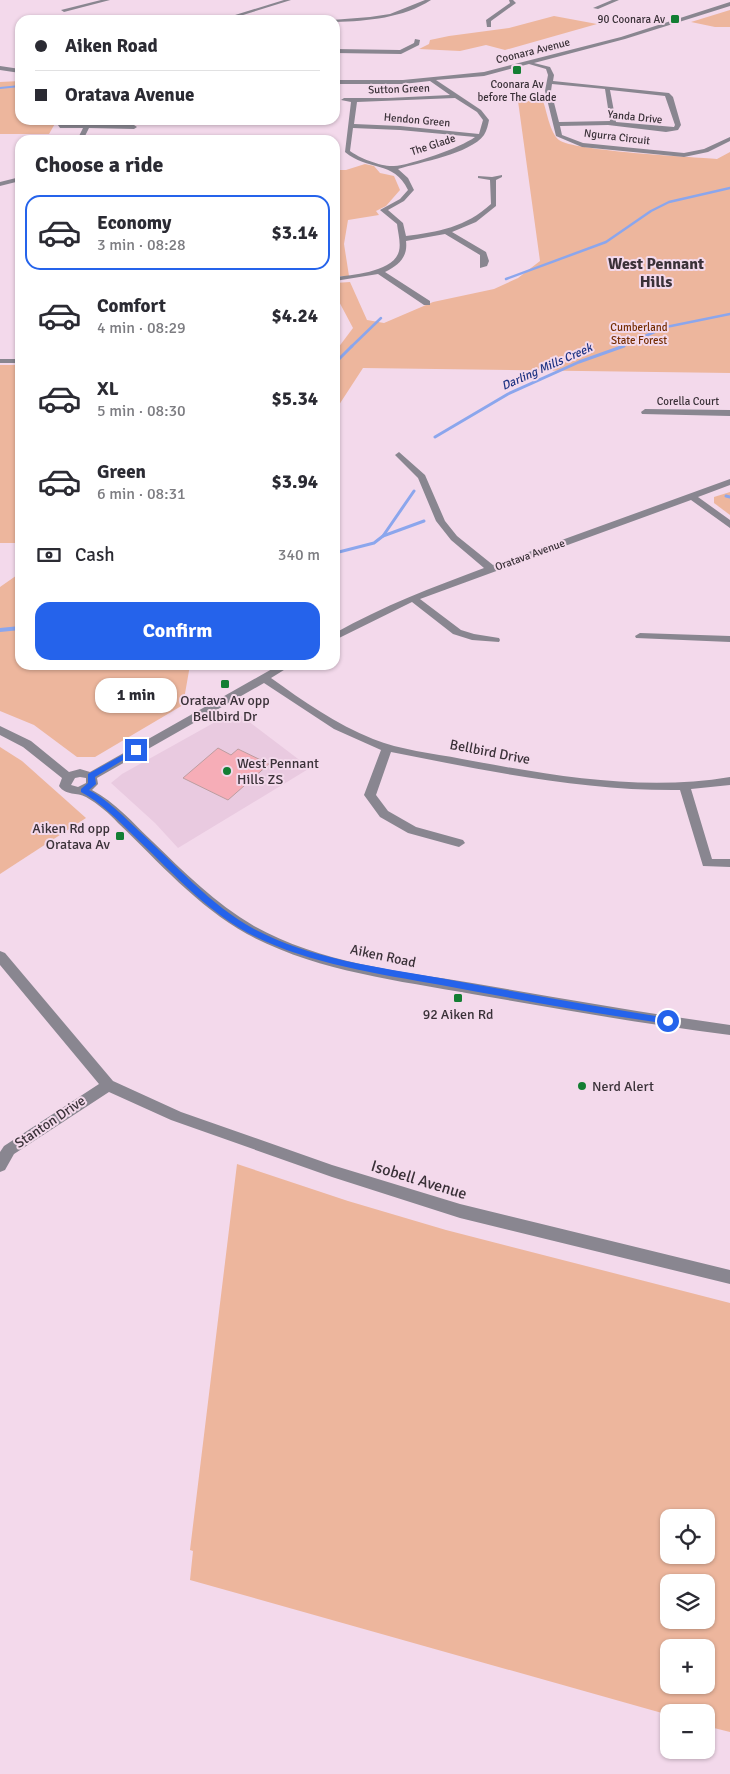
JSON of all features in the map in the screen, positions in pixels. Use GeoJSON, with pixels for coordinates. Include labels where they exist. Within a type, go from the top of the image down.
{"type":"FeatureCollection","features":[{"type":"Feature","properties":{"kind":"street"},"geometry":{"type":"LineString","coordinates":[[81,0],[92,4]]}},
{"type":"Feature","properties":{"kind":"street"},"geometry":{"type":"LineString","coordinates":[[64,10],[108,0]]}},
{"type":"Feature","properties":{"kind":"street"},"geometry":{"type":"LineString","coordinates":[[239,15],[290,0]]}},
{"type":"Feature","properties":{"kind":"street"},"geometry":{"type":"LineString","coordinates":[[340,20],[370,19],[391,15],[429,0]]}},
{"type":"Feature","properties":{"kind":"street"},"geometry":{"type":"LineString","coordinates":[[489,26],[488,21],[513,3],[510,0]]}},
{"type":"Feature","properties":{"kind":"street"},"geometry":{"type":"LineString","coordinates":[[596,8],[618,0]]}},
{"type":"Feature","properties":{"kind":"street","name":"Coonara Avenue"},"geometry":{"type":"LineString","coordinates":[[340,82],[432,80],[484,74],[623,38],[730,4]]}},
{"type":"Feature","properties":{"kind":"street"},"geometry":{"type":"LineString","coordinates":[[340,51],[401,52],[412,48],[417,44],[417,40]]}},
{"type":"Feature","properties":{"kind":"street"},"geometry":{"type":"LineString","coordinates":[[530,63],[548,68],[551,75],[550,82]]}},
{"type":"Feature","properties":{"kind":"street"},"geometry":{"type":"LineString","coordinates":[[0,68],[15,70]]}},
{"type":"Feature","properties":{"kind":"street"},"geometry":{"type":"LineString","coordinates":[[432,80],[479,111],[486,120],[485,129],[480,136]]}},
{"type":"Feature","properties":{"kind":"street","name":"Yanda Drive"},"geometry":{"type":"LineString","coordinates":[[550,82],[667,94],[670,97],[678,125],[676,129],[666,130],[613,124],[556,124]]}},
{"type":"Feature","properties":{"kind":"street","name":"Ngurra Circuit"},"geometry":{"type":"LineString","coordinates":[[550,82],[548,91],[558,136],[582,145],[684,155],[706,151],[730,139]]}},
{"type":"Feature","properties":{"kind":"street"},"geometry":{"type":"LineString","coordinates":[[609,87],[607,91],[613,124]]}},
{"type":"Feature","properties":{"kind":"street","name":"Sutton Green"},"geometry":{"type":"LineString","coordinates":[[344,100],[388,100],[455,96]]}},
{"type":"Feature","properties":{"kind":"street"},"geometry":{"type":"LineString","coordinates":[[340,279],[379,270],[396,263],[402,254],[400,223],[383,210],[402,200],[411,190],[408,180],[394,168],[349,155],[347,151],[354,100]]}},
{"type":"Feature","properties":{"kind":"street"},"geometry":{"type":"LineString","coordinates":[[60,126],[134,127]]}},
{"type":"Feature","properties":{"kind":"street"},"geometry":{"type":"LineString","coordinates":[[82,135],[87,126]]}},
{"type":"Feature","properties":{"kind":"street","name":"Hendon Green"},"geometry":{"type":"LineString","coordinates":[[351,126],[400,128],[480,136]]}},
{"type":"Feature","properties":{"kind":"street","name":"The Glade"},"geometry":{"type":"LineString","coordinates":[[394,168],[461,147],[480,136]]}},
{"type":"Feature","properties":{"kind":"street"},"geometry":{"type":"LineString","coordinates":[[402,239],[448,233],[483,216],[494,205],[496,177],[480,177]]}},
{"type":"Feature","properties":{"kind":"street"},"geometry":{"type":"LineString","coordinates":[[0,184],[15,180]]}},
{"type":"Feature","properties":{"kind":"street"},"geometry":{"type":"LineString","coordinates":[[448,233],[483,254],[485,261],[482,266]]}},
{"type":"Feature","properties":{"kind":"street"},"geometry":{"type":"LineString","coordinates":[[379,270],[427,303]]}},
{"type":"Feature","properties":{"kind":"street"},"geometry":{"type":"LineString","coordinates":[[0,361],[15,361]]}},
{"type":"Feature","properties":{"kind":"street","name":"Corella Court"},"geometry":{"type":"LineString","coordinates":[[645,412],[730,413]]}},
{"type":"Feature","properties":{"kind":"street"},"geometry":{"type":"LineString","coordinates":[[399,456],[422,477],[441,521],[454,538],[491,569]]}},
{"type":"Feature","properties":{"kind":"street","name":"Oratava Avenue"},"geometry":{"type":"LineString","coordinates":[[340,634],[377,614],[413,598],[730,482]]}},
{"type":"Feature","properties":{"kind":"street"},"geometry":{"type":"LineString","coordinates":[[693,497],[730,525]]}},
{"type":"Feature","properties":{"kind":"street"},"geometry":{"type":"LineString","coordinates":[[413,598],[457,632],[472,637],[495,640]]}},
{"type":"Feature","properties":{"kind":"street"},"geometry":{"type":"LineString","coordinates":[[640,636],[730,639]]}},
{"type":"Feature","properties":{"kind":"street"},"geometry":{"type":"LineString","coordinates":[[91,776],[92,784],[83,790],[74,791],[67,788],[64,783],[68,777],[80,772],[91,776],[278,670]]}},
{"type":"Feature","properties":{"kind":"street","name":"Bellbird Drive"},"geometry":{"type":"LineString","coordinates":[[264,678],[337,728],[387,748],[552,779],[613,786],[685,786],[712,784],[730,780]]}},
{"type":"Feature","properties":{"kind":"street"},"geometry":{"type":"LineString","coordinates":[[0,730],[28,744],[68,777]]}},
{"type":"Feature","properties":{"kind":"street"},"geometry":{"type":"LineString","coordinates":[[387,748],[370,795],[384,814],[412,830],[459,843]]}},
{"type":"Feature","properties":{"kind":"street"},"geometry":{"type":"LineString","coordinates":[[685,786],[707,863],[730,863]]}},
{"type":"Feature","properties":{"kind":"street","name":"Aiken Road"},"geometry":{"type":"LineString","coordinates":[[83,790],[96,797],[217,908],[252,931],[290,948],[357,967],[397,975],[592,1010],[730,1030]]}},
{"type":"Feature","properties":{"kind":"street"},"geometry":{"type":"LineString","coordinates":[[0,956],[108,1085]]}},
{"type":"Feature","properties":{"kind":"street","name":"Stanton Drive"},"geometry":{"type":"LineString","coordinates":[[0,1166],[9,1150],[64,1112],[108,1085]]}},
{"type":"Feature","properties":{"kind":"street","name":"Isobell Avenue"},"geometry":{"type":"LineString","coordinates":[[108,1085],[176,1116],[332,1171],[451,1209],[730,1278]]}},
{"type":"Feature","properties":{"kind":"shaded area"},"geometry":{"type":"Polygon","coordinates":[[[235,711],[310,768],[178,848],[155,823],[111,783],[122,774],[235,711]]]}},
{"type":"Feature","properties":{"kind":"green space"},"geometry":{"type":"Polygon","coordinates":[[[730,10],[730,27],[715,27],[691,22],[730,10]]]}},
{"type":"Feature","properties":{"kind":"green space"},"geometry":{"type":"Polygon","coordinates":[[[554,16],[597,24],[505,50],[486,45],[460,51],[419,49],[429,44],[430,40],[509,28],[554,16]]]}},
{"type":"Feature","properties":{"kind":"green space"},"geometry":{"type":"Polygon","coordinates":[[[15,81],[15,125],[54,125],[49,134],[0,134],[0,82],[15,81]]]}},
{"type":"Feature","properties":{"kind":"green space","name":"Cumberland State Forest"},"geometry":{"type":"Polygon","coordinates":[[[518,101],[543,101],[556,137],[569,144],[609,150],[717,159],[730,152],[730,373],[363,368],[340,403],[340,345],[353,328],[340,303],[340,283],[350,282],[367,320],[384,323],[433,302],[494,289],[518,278],[540,261],[518,101]]]}},
{"type":"Feature","properties":{"kind":"green space"},"geometry":{"type":"Polygon","coordinates":[[[365,164],[374,166],[380,173],[394,176],[400,190],[386,206],[376,211],[379,215],[348,220],[344,244],[349,276],[340,276],[340,170],[365,164]]]}},
{"type":"Feature","properties":{"kind":"green space"},"geometry":{"type":"Polygon","coordinates":[[[0,365],[15,365],[15,543],[0,543],[0,365]]]}},
{"type":"Feature","properties":{"kind":"green space"},"geometry":{"type":"Polygon","coordinates":[[[730,492],[730,515],[714,503],[714,497],[730,492]]]}},
{"type":"Feature","properties":{"kind":"green space"},"geometry":{"type":"Polygon","coordinates":[[[15,576],[15,670],[189,670],[183,705],[95,757],[77,757],[34,725],[0,711],[0,587],[15,576]]]}},
{"type":"Feature","properties":{"kind":"green space"},"geometry":{"type":"Polygon","coordinates":[[[0,747],[22,761],[86,818],[0,874],[0,747]]]}},
{"type":"Feature","properties":{"kind":"green space"},"geometry":{"type":"Polygon","coordinates":[[[237,1164],[348,1201],[446,1230],[730,1303],[730,1732],[715,1728],[715,1704],[660,1704],[660,1712],[190,1580],[193,1551],[190,1550],[237,1164]]]}},
{"type":"Feature","properties":{"kind":"building","name":"West Pennant Hills ZS"},"geometry":{"type":"Polygon","coordinates":[[[218,748],[231,755],[238,749],[269,764],[228,800],[183,778],[218,748]]]}},
{"type":"Feature","properties":{"kind":"waterway"},"geometry":{"type":"LineString","coordinates":[[0,88],[15,86]]}},
{"type":"Feature","properties":{"kind":"waterway"},"geometry":{"type":"LineString","coordinates":[[506,279],[606,242],[651,211],[669,202],[730,188]]}},
{"type":"Feature","properties":{"kind":"waterway","name":"Darling Mills Creek"},"geometry":{"type":"LineString","coordinates":[[620,347],[666,327],[730,314]]}},
{"type":"Feature","properties":{"kind":"waterway"},"geometry":{"type":"LineString","coordinates":[[351,347],[381,318]]}},
{"type":"Feature","properties":{"kind":"waterway","name":"Darling Mills Creek"},"geometry":{"type":"LineString","coordinates":[[435,437],[508,394],[579,362],[624,346]]}},
{"type":"Feature","properties":{"kind":"waterway"},"geometry":{"type":"LineString","coordinates":[[340,358],[351,347]]}},
{"type":"Feature","properties":{"kind":"waterway","name":"Darling Mills Creek"},"geometry":{"type":"LineString","coordinates":[[383,536],[414,491]]}},
{"type":"Feature","properties":{"kind":"waterway"},"geometry":{"type":"LineString","coordinates":[[726,496],[730,497]]}},
{"type":"Feature","properties":{"kind":"waterway"},"geometry":{"type":"LineString","coordinates":[[383,536],[424,521]]}},
{"type":"Feature","properties":{"kind":"waterway","name":"Darling Mills Creek"},"geometry":{"type":"LineString","coordinates":[[340,552],[374,543],[383,536]]}},
{"type":"Feature","properties":{"kind":"waterway","name":"Darling Mills Creek"},"geometry":{"type":"LineString","coordinates":[[0,630],[15,628]]}},
{"type":"Feature","properties":{"kind":"place","name":"90 Coonara Av"},"geometry":{"type":"Point","coordinates":[675,19]}},
{"type":"Feature","properties":{"kind":"place","name":"Coonara Av before The Glade"},"geometry":{"type":"Point","coordinates":[517,70]}},
{"type":"Feature","properties":{"kind":"place","name":"Oratava Av opp Bellbird Dr"},"geometry":{"type":"Point","coordinates":[225,684]}},
{"type":"Feature","properties":{"kind":"place","name":"West Pennant Hills ZS"},"geometry":{"type":"Point","coordinates":[227,771]}},
{"type":"Feature","properties":{"kind":"place","name":"Aiken Rd opp Oratava Av"},"geometry":{"type":"Point","coordinates":[120,836]}},
{"type":"Feature","properties":{"kind":"place","name":"92 Aiken Rd"},"geometry":{"type":"Point","coordinates":[458,998]}},
{"type":"Feature","properties":{"kind":"place","name":"Nerd Alert"},"geometry":{"type":"Point","coordinates":[582,1086]}},
{"type":"Feature","properties":{"kind":"district","name":"West Pennant Hills"},"geometry":{"type":"Point","coordinates":[656,273]}},
{"type":"Feature","properties":{"kind":"route"},"geometry":{"type":"LineString","coordinates":[[136,750],[91,776],[93,778],[92,784],[83,790],[96,797],[217,908],[252,931],[290,948],[357,967],[592,1010],[668,1021]]}}]}
